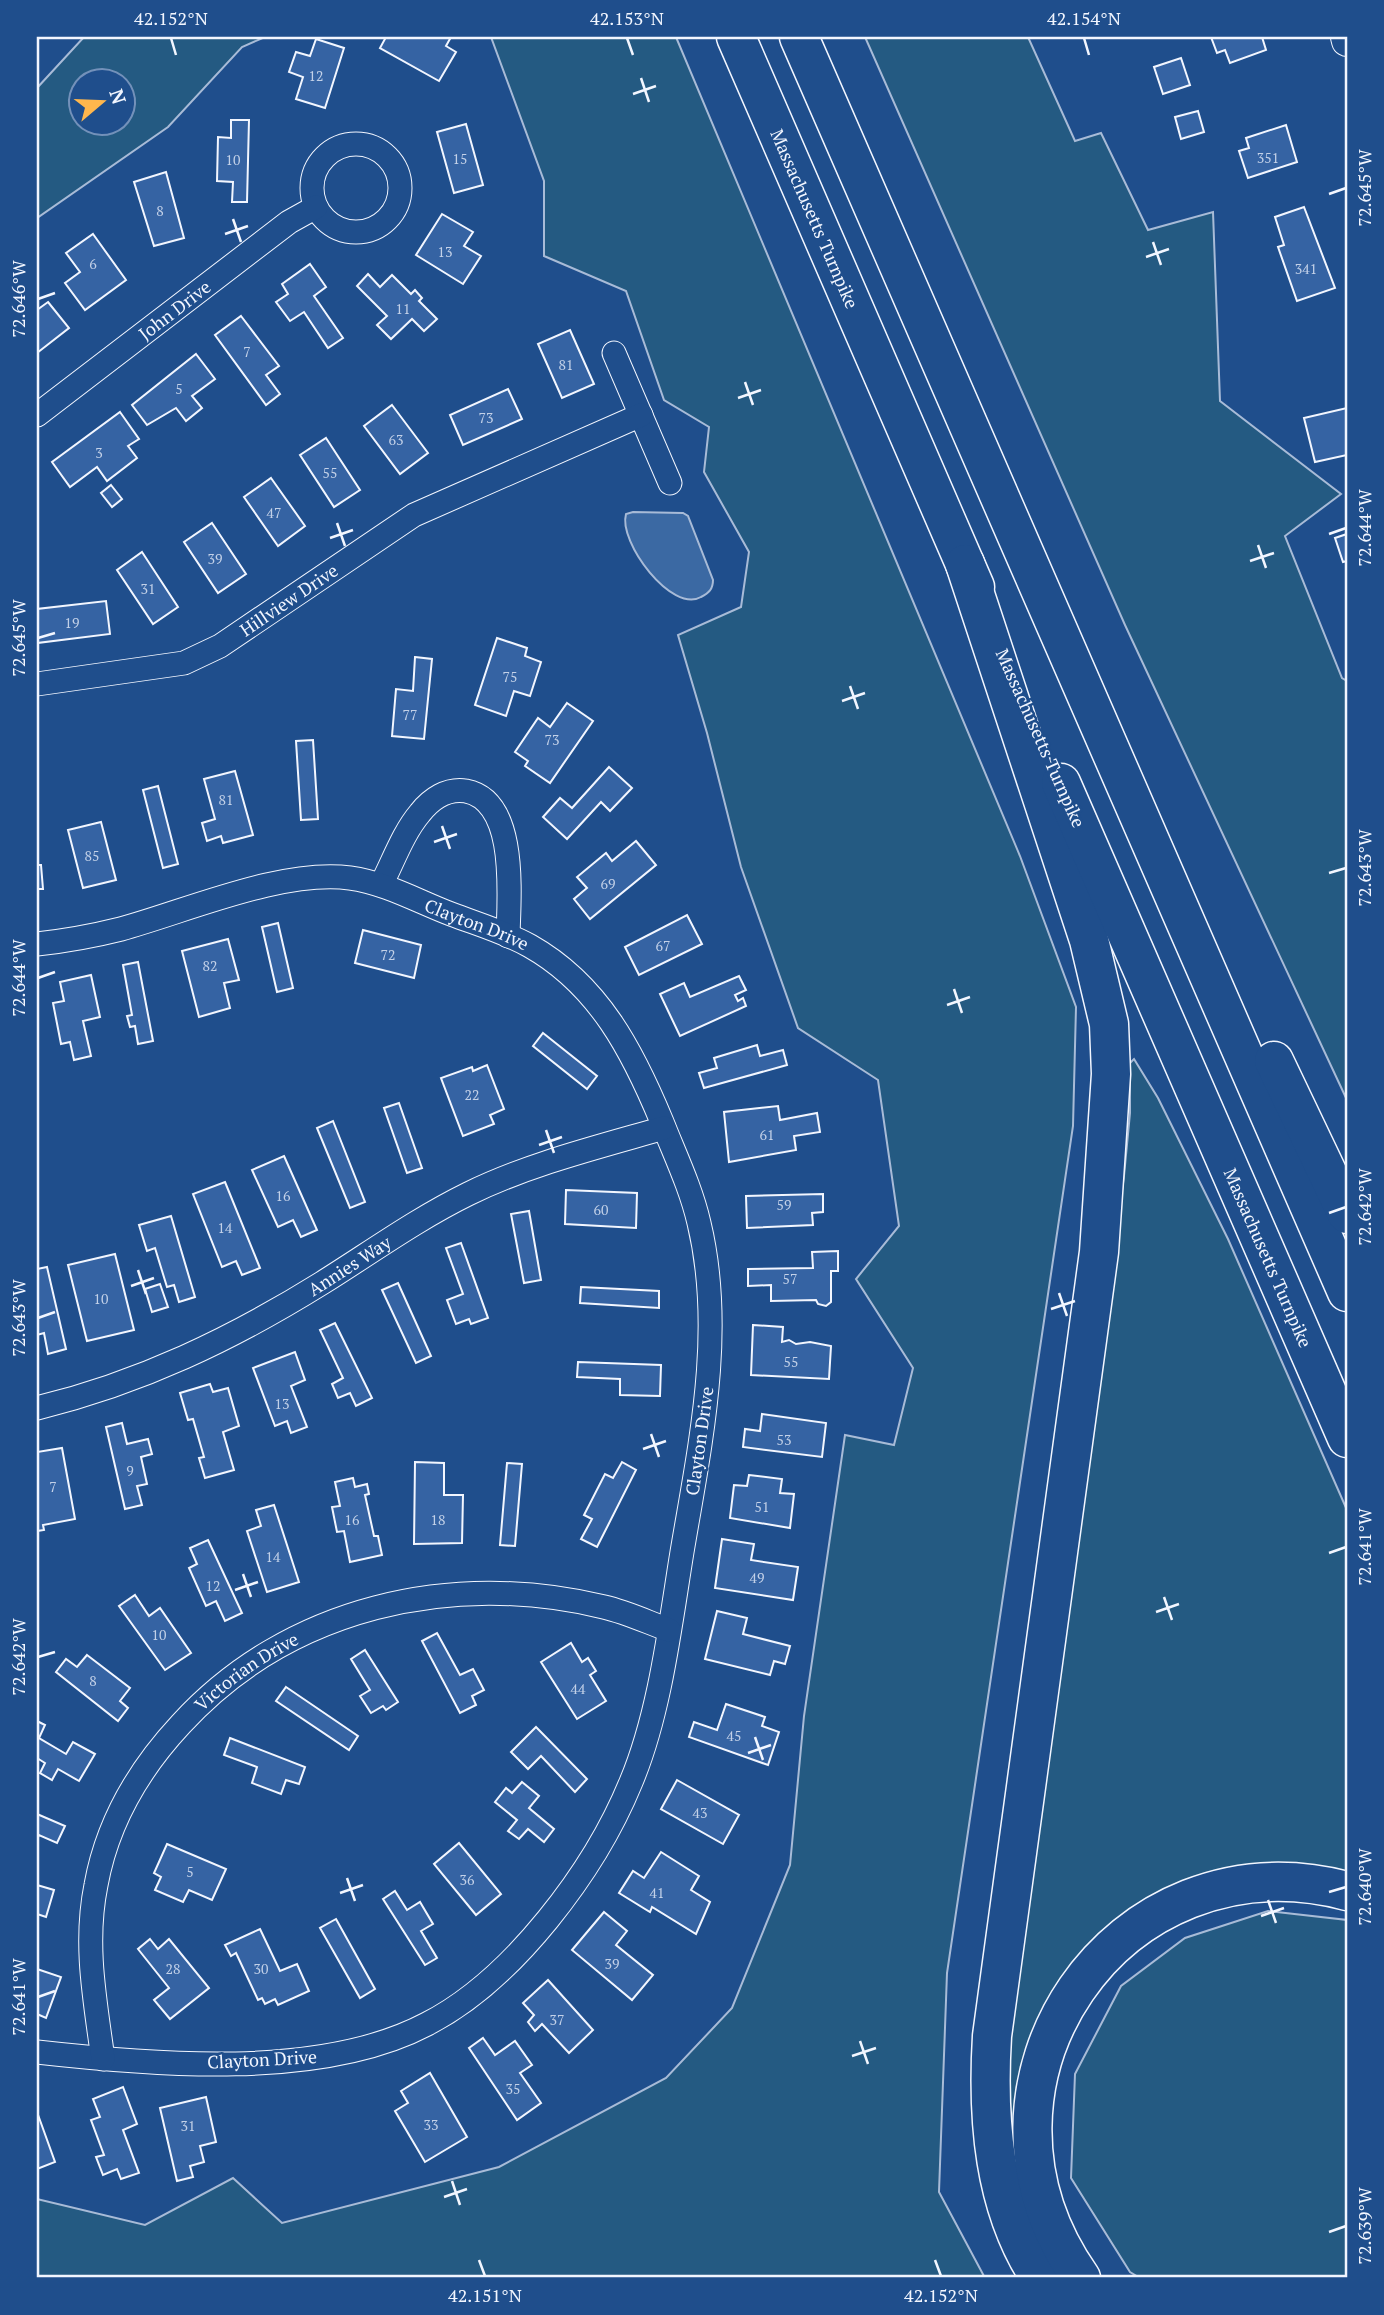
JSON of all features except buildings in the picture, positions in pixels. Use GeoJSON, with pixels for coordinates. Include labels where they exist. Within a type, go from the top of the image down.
{"type":"FeatureCollection","features":[{"type":"Feature","properties":{"kind":"highway","name":"Massachusetts Turnpike"},"geometry":{"type":"LineString","coordinates":[[736,37],[1347,1438]]}},
{"type":"Feature","properties":{"kind":"highway"},"geometry":{"type":"LineString","coordinates":[[800,37],[864,149],[915,254],[1005,471],[1261,1033],[1347,1214]]}},
{"type":"Feature","properties":{"kind":"highway"},"geometry":{"type":"LineString","coordinates":[[800,37],[1347,1292]]}},
{"type":"Feature","properties":{"kind":"highway"},"geometry":{"type":"LineString","coordinates":[[965,564],[1089,940],[1109,1024],[1111,1074],[1099,1252],[992,2036],[990,2112],[1001,2184],[1015,2230],[1041,2278]]}},
{"type":"Feature","properties":{"kind":"highway"},"geometry":{"type":"LineString","coordinates":[[1081,2278],[1059,2242],[1041,2198],[1031,2136],[1037,2074],[1060,2015],[1077,1988],[1098,1963],[1129,1934],[1174,1905],[1202,1893],[1231,1886],[1290,1882],[1347,1891]]}},
{"type":"Feature","properties":{"kind":"street","name":"John Drive"},"geometry":{"type":"LineString","coordinates":[[37,415],[289,222],[316,207]]}},
{"type":"Feature","properties":{"kind":"street"},"geometry":{"type":"LineString","coordinates":[[614,353],[670,483]]}},
{"type":"Feature","properties":{"kind":"street","name":"Hillview Drive"},"geometry":{"type":"LineString","coordinates":[[37,684],[184,663],[202,656],[414,515],[641,415]]}},
{"type":"Feature","properties":{"kind":"street"},"geometry":{"type":"LineString","coordinates":[[381,885],[413,823],[430,802],[451,792],[474,794],[495,810],[503,828],[508,886],[508,936]]}},
{"type":"Feature","properties":{"kind":"street","name":"Clayton Drive"},"geometry":{"type":"LineString","coordinates":[[37,944],[121,929],[290,882],[348,877],[381,885],[508,936],[566,971],[599,1004],[641,1074],[699,1223],[707,1267],[709,1312],[705,1412],[669,1630],[644,1744],[632,1780],[613,1819],[544,1922],[496,1974],[427,2025],[351,2051],[295,2060],[237,2063],[103,2059],[37,2052]]}},
{"type":"Feature","properties":{"kind":"street","name":"Annies Way"},"geometry":{"type":"LineString","coordinates":[[37,1408],[121,1384],[201,1352],[286,1305],[467,1195],[549,1163],[664,1128]]}},
{"type":"Feature","properties":{"kind":"street","name":"Victorian Drive"},"geometry":{"type":"LineString","coordinates":[[103,2059],[91,1972],[90,1929],[96,1885],[109,1838],[132,1788],[150,1761],[192,1712],[232,1677],[267,1653],[338,1618],[376,1605],[418,1597],[504,1594],[573,1600],[606,1607],[669,1630]]}},
{"type":"Feature","properties":{"kind":"shaded area"},"geometry":{"type":"Polygon","coordinates":[[[84,37],[265,37],[242,47],[168,127],[37,218],[37,88],[84,37]]]}},
{"type":"Feature","properties":{"kind":"shaded area"},"geometry":{"type":"Polygon","coordinates":[[[491,37],[676,37],[1020,856],[1076,1007],[1073,1126],[947,1973],[939,2192],[985,2278],[37,2278],[37,2199],[145,2225],[233,2178],[282,2223],[499,2167],[666,2078],[732,2008],[790,1865],[804,1716],[845,1435],[894,1445],[913,1368],[856,1279],[899,1226],[878,1080],[798,1028],[741,867],[707,733],[678,635],[741,607],[749,552],[704,472],[709,427],[664,400],[626,291],[544,256],[544,181],[491,37]]]}},
{"type":"Feature","properties":{"kind":"shaded area"},"geometry":{"type":"Polygon","coordinates":[[[865,37],[1028,37],[1075,141],[1101,133],[1148,230],[1213,212],[1220,401],[1341,494],[1285,536],[1342,678],[1347,681],[1347,1100],[1125,625],[865,37]]]}},
{"type":"Feature","properties":{"kind":"shaded area"},"geometry":{"type":"Polygon","coordinates":[[[683,513],[688,516],[713,580],[708,592],[701,597],[689,599],[662,586],[630,541],[626,514],[683,513]]]}},
{"type":"Feature","properties":{"kind":"shaded area"},"geometry":{"type":"Polygon","coordinates":[[[1134,1059],[1158,1098],[1228,1239],[1347,1510],[1347,1872],[1289,1863],[1236,1867],[1211,1873],[1168,1889],[1092,1945],[1021,2174],[1023,2200],[1015,2174],[1004,2070],[1124,1176],[1130,1113],[1130,1063],[1134,1059]]]}},
{"type":"Feature","properties":{"kind":"shaded area"},"geometry":{"type":"Polygon","coordinates":[[[1268,1911],[1347,1920],[1347,2278],[1140,2278],[1130,2272],[1071,2178],[1075,2074],[1121,1986],[1185,1938],[1268,1911]]]}}]}
